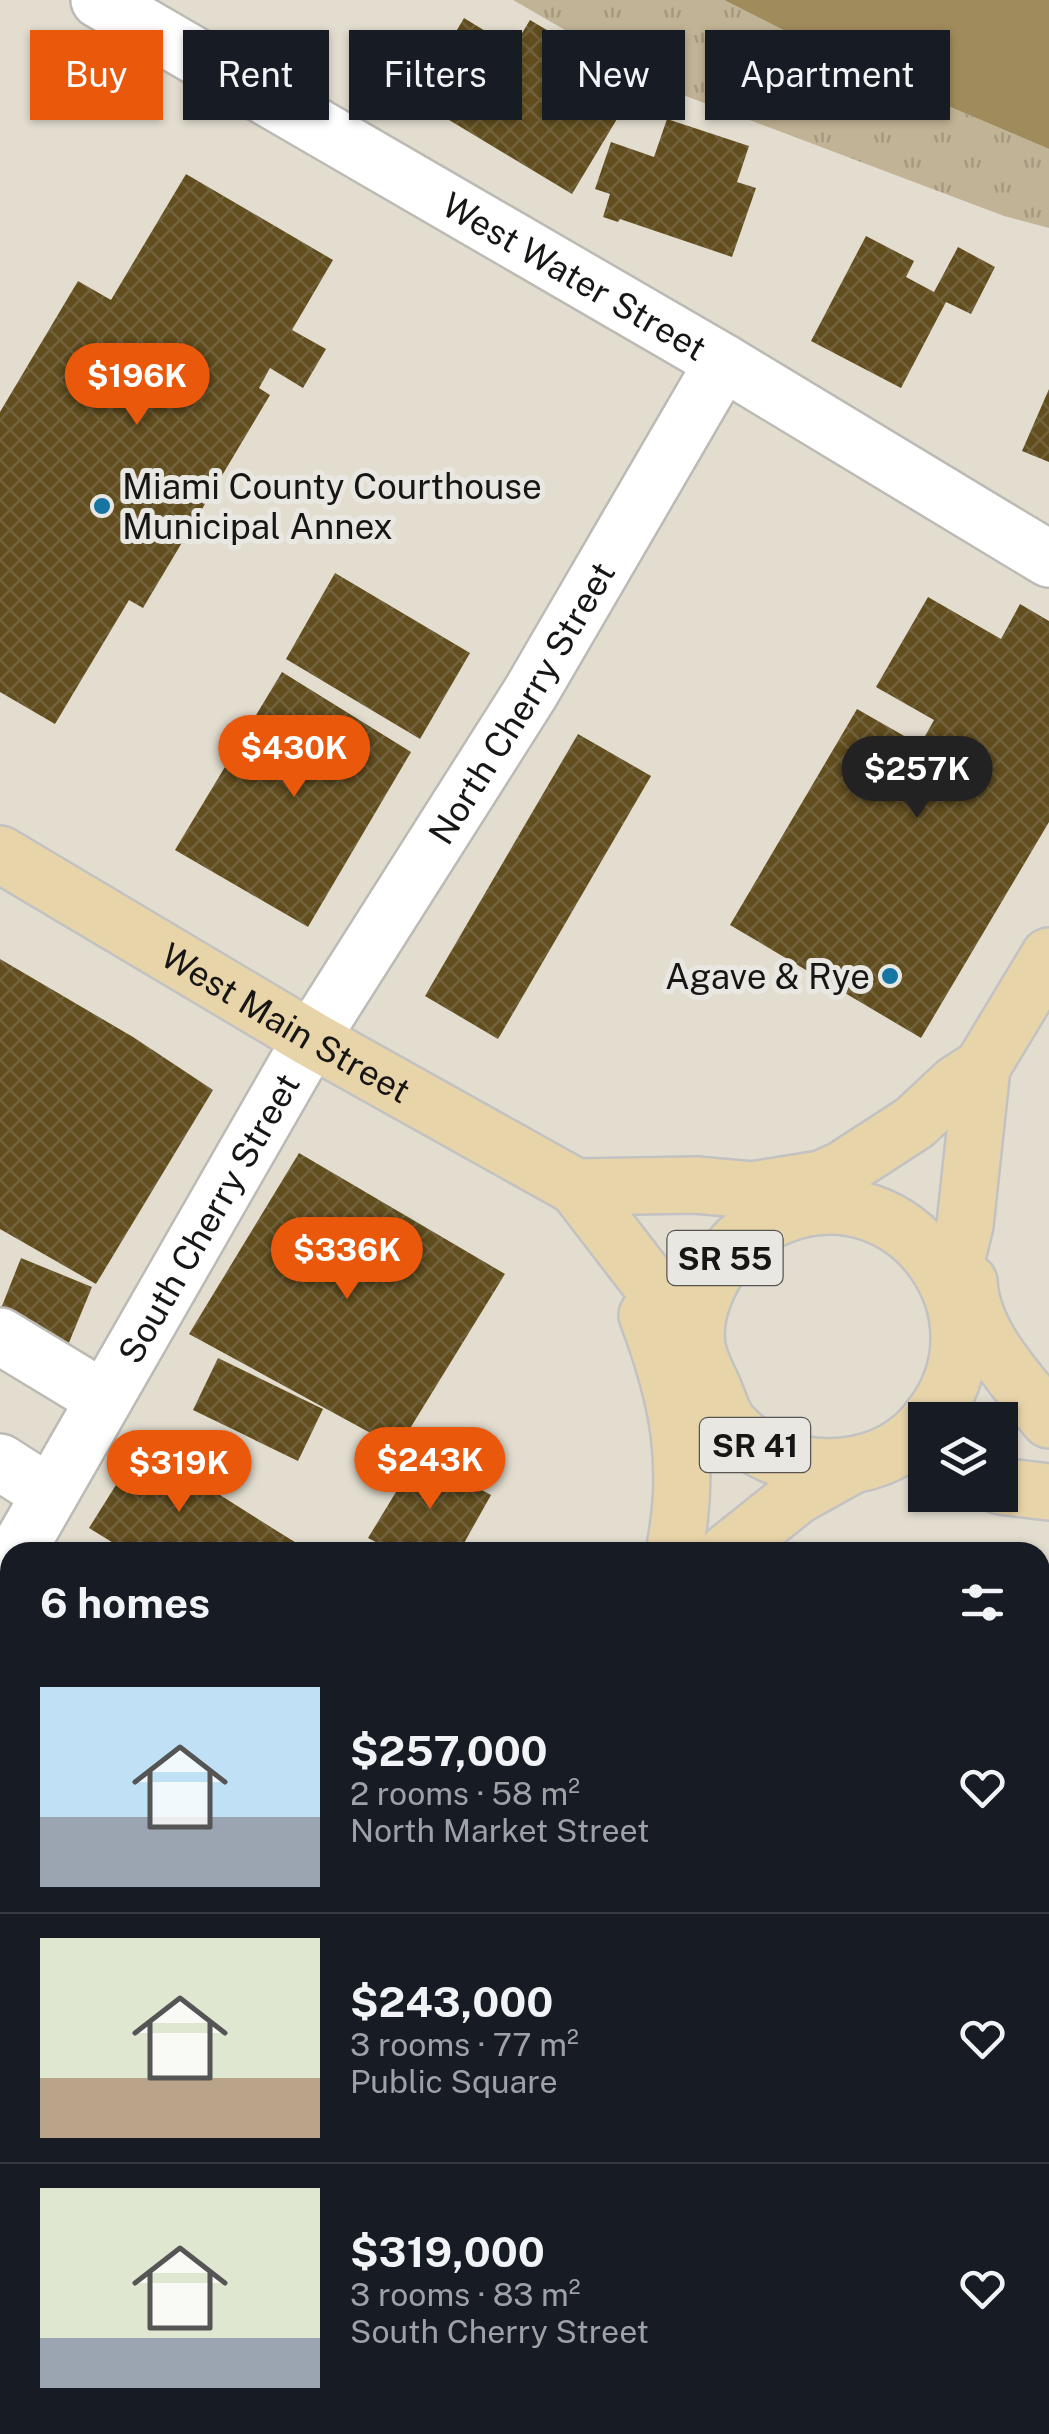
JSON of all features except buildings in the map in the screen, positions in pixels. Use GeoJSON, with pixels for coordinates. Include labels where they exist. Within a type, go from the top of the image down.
{"type":"FeatureCollection","features":[{"type":"Feature","properties":{"kind":"main road","name":"West Main Street"},"geometry":{"type":"LineString","coordinates":[[0,854],[312,1039],[576,1187]]}},
{"type":"Feature","properties":{"kind":"main road"},"geometry":{"type":"LineString","coordinates":[[970,1326],[965,1224],[982,1068],[1049,956]]}},
{"type":"Feature","properties":{"kind":"main road"},"geometry":{"type":"LineString","coordinates":[[801,1194],[914,1123],[957,1083],[982,1068]]}},
{"type":"Feature","properties":{"kind":"main road"},"geometry":{"type":"LineString","coordinates":[[576,1187],[696,1184],[801,1194],[893,1222],[927,1250],[970,1326],[1049,1420]]}},
{"type":"Feature","properties":{"kind":"main road"},"geometry":{"type":"LineString","coordinates":[[576,1187],[699,1353],[700,1416],[682,1463]]}},
{"type":"Feature","properties":{"kind":"main road","name":"SR 55"},"geometry":{"type":"LineString","coordinates":[[699,1353],[700,1307],[714,1272],[736,1243],[801,1194]]}},
{"type":"Feature","properties":{"kind":"main road"},"geometry":{"type":"LineString","coordinates":[[942,1402],[970,1326],[965,1224]]}},
{"type":"Feature","properties":{"kind":"main road"},"geometry":{"type":"LineString","coordinates":[[619,1242],[663,1360],[681,1425],[682,1495],[675,1542]]}},
{"type":"Feature","properties":{"kind":"main road","name":"SR 41"},"geometry":{"type":"LineString","coordinates":[[699,1353],[728,1422],[763,1451],[806,1466],[884,1465]]}},
{"type":"Feature","properties":{"kind":"main road"},"geometry":{"type":"LineString","coordinates":[[740,1542],[797,1496],[884,1465],[908,1442]]}},
{"type":"Feature","properties":{"kind":"main road"},"geometry":{"type":"LineString","coordinates":[[1018,1488],[1049,1492]]}},
{"type":"Feature","properties":{"kind":"street","name":"West Water Street"},"geometry":{"type":"LineString","coordinates":[[99,0],[723,362],[1049,559]]}},
{"type":"Feature","properties":{"kind":"street","name":"North Cherry Street"},"geometry":{"type":"LineString","coordinates":[[312,1039],[531,692],[723,362]]}},
{"type":"Feature","properties":{"kind":"street","name":"South Cherry Street"},"geometry":{"type":"LineString","coordinates":[[23,1542],[312,1039]]}},
{"type":"Feature","properties":{"kind":"street"},"geometry":{"type":"LineString","coordinates":[[0,1336],[104,1398]]}},
{"type":"Feature","properties":{"kind":"street"},"geometry":{"type":"LineString","coordinates":[[0,1462],[50,1494]]}},
{"type":"Feature","properties":{"kind":"shaded area"},"geometry":{"type":"Polygon","coordinates":[[[0,0],[513,0],[565,30],[542,30],[542,120],[685,120],[685,96],[705,103],[705,120],[749,120],[1004,216],[1049,228],[1049,1542],[0,1542],[0,0]]]}},
{"type":"Feature","properties":{"kind":"shaded area"},"geometry":{"type":"Polygon","coordinates":[[[724,0],[1049,0],[1049,149],[950,107],[950,30],[784,30],[724,0]]]}},
{"type":"Feature","properties":{"kind":"green space"},"geometry":{"type":"Polygon","coordinates":[[[513,0],[724,0],[784,30],[705,30],[705,103],[685,96],[685,30],[565,30],[513,0]]]}},
{"type":"Feature","properties":{"kind":"green space"},"geometry":{"type":"Polygon","coordinates":[[[950,107],[1049,149],[1049,228],[1004,216],[749,120],[950,120],[950,107]]]}},
{"type":"Feature","properties":{"kind":"place","name":"Miami County Courthouse Municipal Annex"},"geometry":{"type":"Point","coordinates":[102,506]}},
{"type":"Feature","properties":{"kind":"place","name":"Agave & Rye"},"geometry":{"type":"Point","coordinates":[890,976]}}]}
